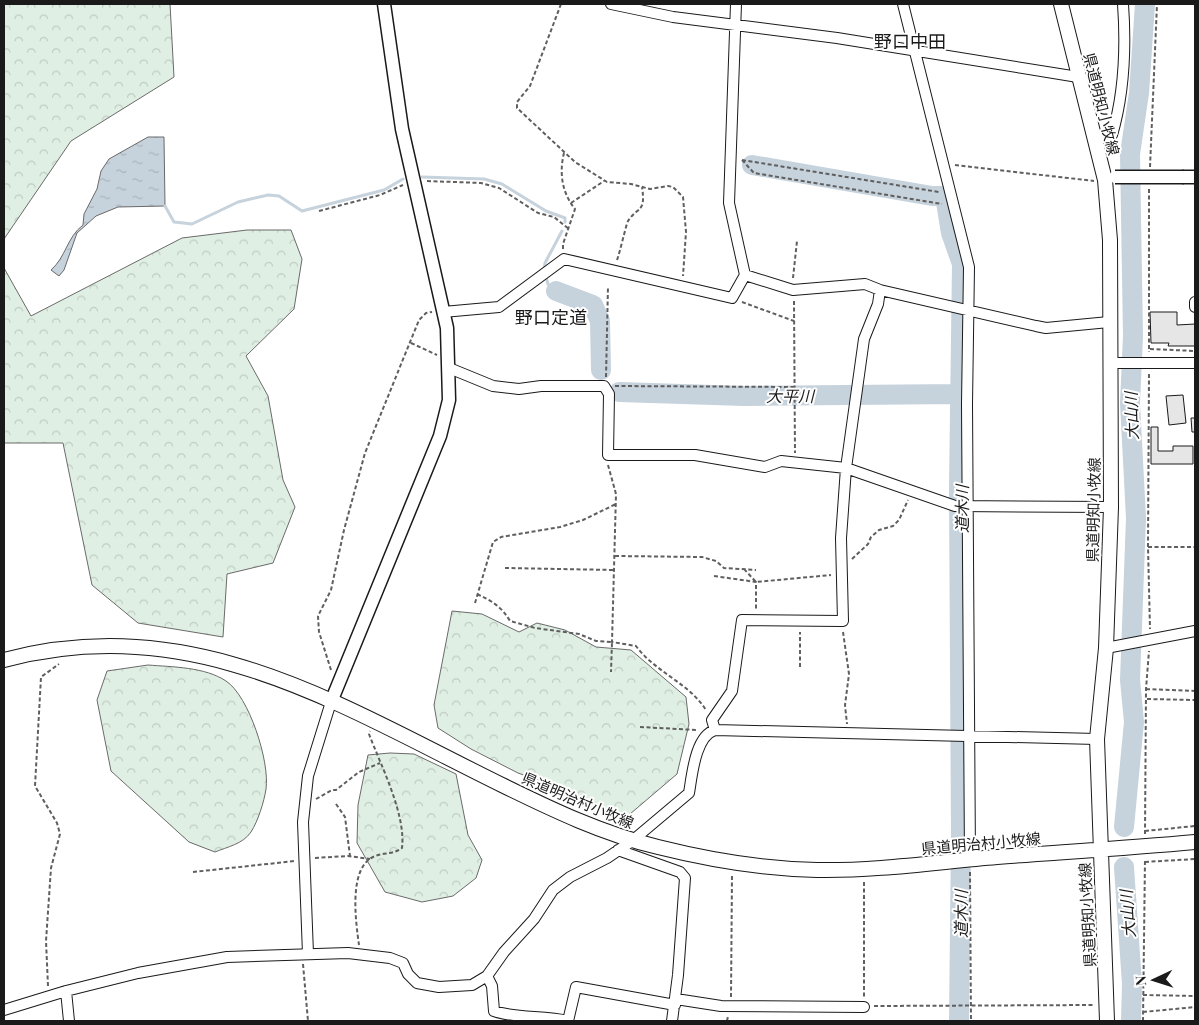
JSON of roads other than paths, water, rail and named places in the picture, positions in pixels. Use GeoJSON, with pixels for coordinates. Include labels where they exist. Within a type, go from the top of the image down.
{"type":"FeatureCollection","features":[{"type":"Feature","properties":{"kind":"main road","name":"県道明知小牧線"},"geometry":{"type":"LineString","coordinates":[[1061,4],[1095,140],[1110,178],[1109,322],[1112,363],[1111,647],[1097,740],[1107,1021]]}},
{"type":"Feature","properties":{"kind":"main road","name":"県道明治村小牧線"},"geometry":{"type":"LineString","coordinates":[[4,660],[35,652],[78,647],[146,647],[194,654],[255,669],[331,702],[562,814],[632,840],[732,862],[794,869],[864,869],[1195,842]]}},
{"type":"Feature","properties":{"kind":"street"},"geometry":{"type":"LineString","coordinates":[[305,954],[305,809],[308,776],[331,702],[440,436],[450,400],[449,354],[443,311],[402,129],[384,4]]}},
{"type":"Feature","properties":{"kind":"street"},"geometry":{"type":"LineString","coordinates":[[611,4],[673,18],[736,24],[1078,77]]}},
{"type":"Feature","properties":{"kind":"street"},"geometry":{"type":"LineString","coordinates":[[443,311],[499,307],[564,258],[732,298],[746,275],[729,203],[737,160],[736,4]]}},
{"type":"Feature","properties":{"kind":"street"},"geometry":{"type":"LineString","coordinates":[[903,4],[968,267],[969,311],[962,506],[970,860]]}},
{"type":"Feature","properties":{"kind":"street"},"geometry":{"type":"LineString","coordinates":[[1095,140],[1112,135],[1117,118],[1123,61],[1123,4]]}},
{"type":"Feature","properties":{"kind":"street"},"geometry":{"type":"LineString","coordinates":[[1110,178],[1190,177]]}},
{"type":"Feature","properties":{"kind":"street"},"geometry":{"type":"LineString","coordinates":[[746,275],[794,290],[865,284],[880,290],[1046,328],[1109,322]]}},
{"type":"Feature","properties":{"kind":"street"},"geometry":{"type":"LineString","coordinates":[[4,1010],[66,991],[138,973],[218,958],[305,954],[361,954],[390,958],[403,964],[408,974],[417,983],[439,987],[472,985],[487,976],[504,952],[534,919],[553,890],[570,877],[618,850],[689,793],[695,757],[732,690],[742,620],[842,621],[843,571],[841,538],[846,468],[864,339],[878,304],[880,290]]}},
{"type":"Feature","properties":{"kind":"street"},"geometry":{"type":"LineString","coordinates":[[1195,302],[1195,307]]}},
{"type":"Feature","properties":{"kind":"street"},"geometry":{"type":"LineString","coordinates":[[1112,363],[1195,363]]}},
{"type":"Feature","properties":{"kind":"street"},"geometry":{"type":"LineString","coordinates":[[449,368],[493,386],[520,389],[541,386],[604,386],[609,394],[608,455],[695,455],[766,466],[782,461],[846,468],[962,506],[1111,507]]}},
{"type":"Feature","properties":{"kind":"street"},"geometry":{"type":"LineString","coordinates":[[1111,647],[1195,631]]}},
{"type":"Feature","properties":{"kind":"street"},"geometry":{"type":"LineString","coordinates":[[712,727],[1097,740]]}},
{"type":"Feature","properties":{"kind":"street"},"geometry":{"type":"LineString","coordinates":[[618,850],[680,872],[685,878],[672,1021]]}},
{"type":"Feature","properties":{"kind":"street"},"geometry":{"type":"LineString","coordinates":[[487,976],[492,986],[494,1011],[505,1015],[553,1018],[568,1021],[576,987],[675,1002],[731,1007],[864,1006]]}},
{"type":"Feature","properties":{"kind":"street"},"geometry":{"type":"LineString","coordinates":[[66,991],[69,1021]]}},
{"type":"Feature","properties":{"kind":"water"},"geometry":{"type":"Polygon","coordinates":[[[148,137],[164,137],[165,206],[118,207],[96,216],[77,233],[64,270],[59,276],[51,270],[60,259],[73,235],[83,225],[84,214],[97,189],[101,171],[109,159],[148,137]]]}},
{"type":"Feature","properties":{"kind":"waterway","name":"大山川"},"geometry":{"type":"LineString","coordinates":[[1124,827],[1134,722],[1130,680],[1136,518],[1130,403],[1133,336],[1130,154],[1139,93],[1145,4]]}},
{"type":"Feature","properties":{"kind":"waterway","name":"道木川"},"geometry":{"type":"LineString","coordinates":[[752,165],[932,196],[945,196],[951,233],[962,264],[959,488],[961,837],[959,1021]]}},
{"type":"Feature","properties":{"kind":"waterway"},"geometry":{"type":"LineString","coordinates":[[422,177],[484,179],[502,184],[546,211],[565,218],[565,222]]}},
{"type":"Feature","properties":{"kind":"waterway"},"geometry":{"type":"LineString","coordinates":[[165,206],[174,222],[192,224],[238,202],[268,195],[279,196],[302,211],[384,190],[403,179]]}},
{"type":"Feature","properties":{"kind":"waterway"},"geometry":{"type":"LineString","coordinates":[[544,270],[545,263],[562,231]]}},
{"type":"Feature","properties":{"kind":"waterway"},"geometry":{"type":"LineString","coordinates":[[546,277],[548,284],[556,291]]}},
{"type":"Feature","properties":{"kind":"waterway","name":"大平川"},"geometry":{"type":"LineString","coordinates":[[556,291],[593,305],[600,321],[601,370]]}},
{"type":"Feature","properties":{"kind":"waterway","name":"大平川"},"geometry":{"type":"LineString","coordinates":[[619,392],[745,396],[960,394]]}},
{"type":"Feature","properties":{"kind":"waterway","name":"大山川"},"geometry":{"type":"LineString","coordinates":[[1124,867],[1132,984],[1131,1021]]}},
{"type":"Feature","properties":{"kind":"district","name":"野口中田"},"geometry":{"type":"Point","coordinates":[910,41]}},
{"type":"Feature","properties":{"kind":"district","name":"野口定道"},"geometry":{"type":"Point","coordinates":[551,317]}}]}
